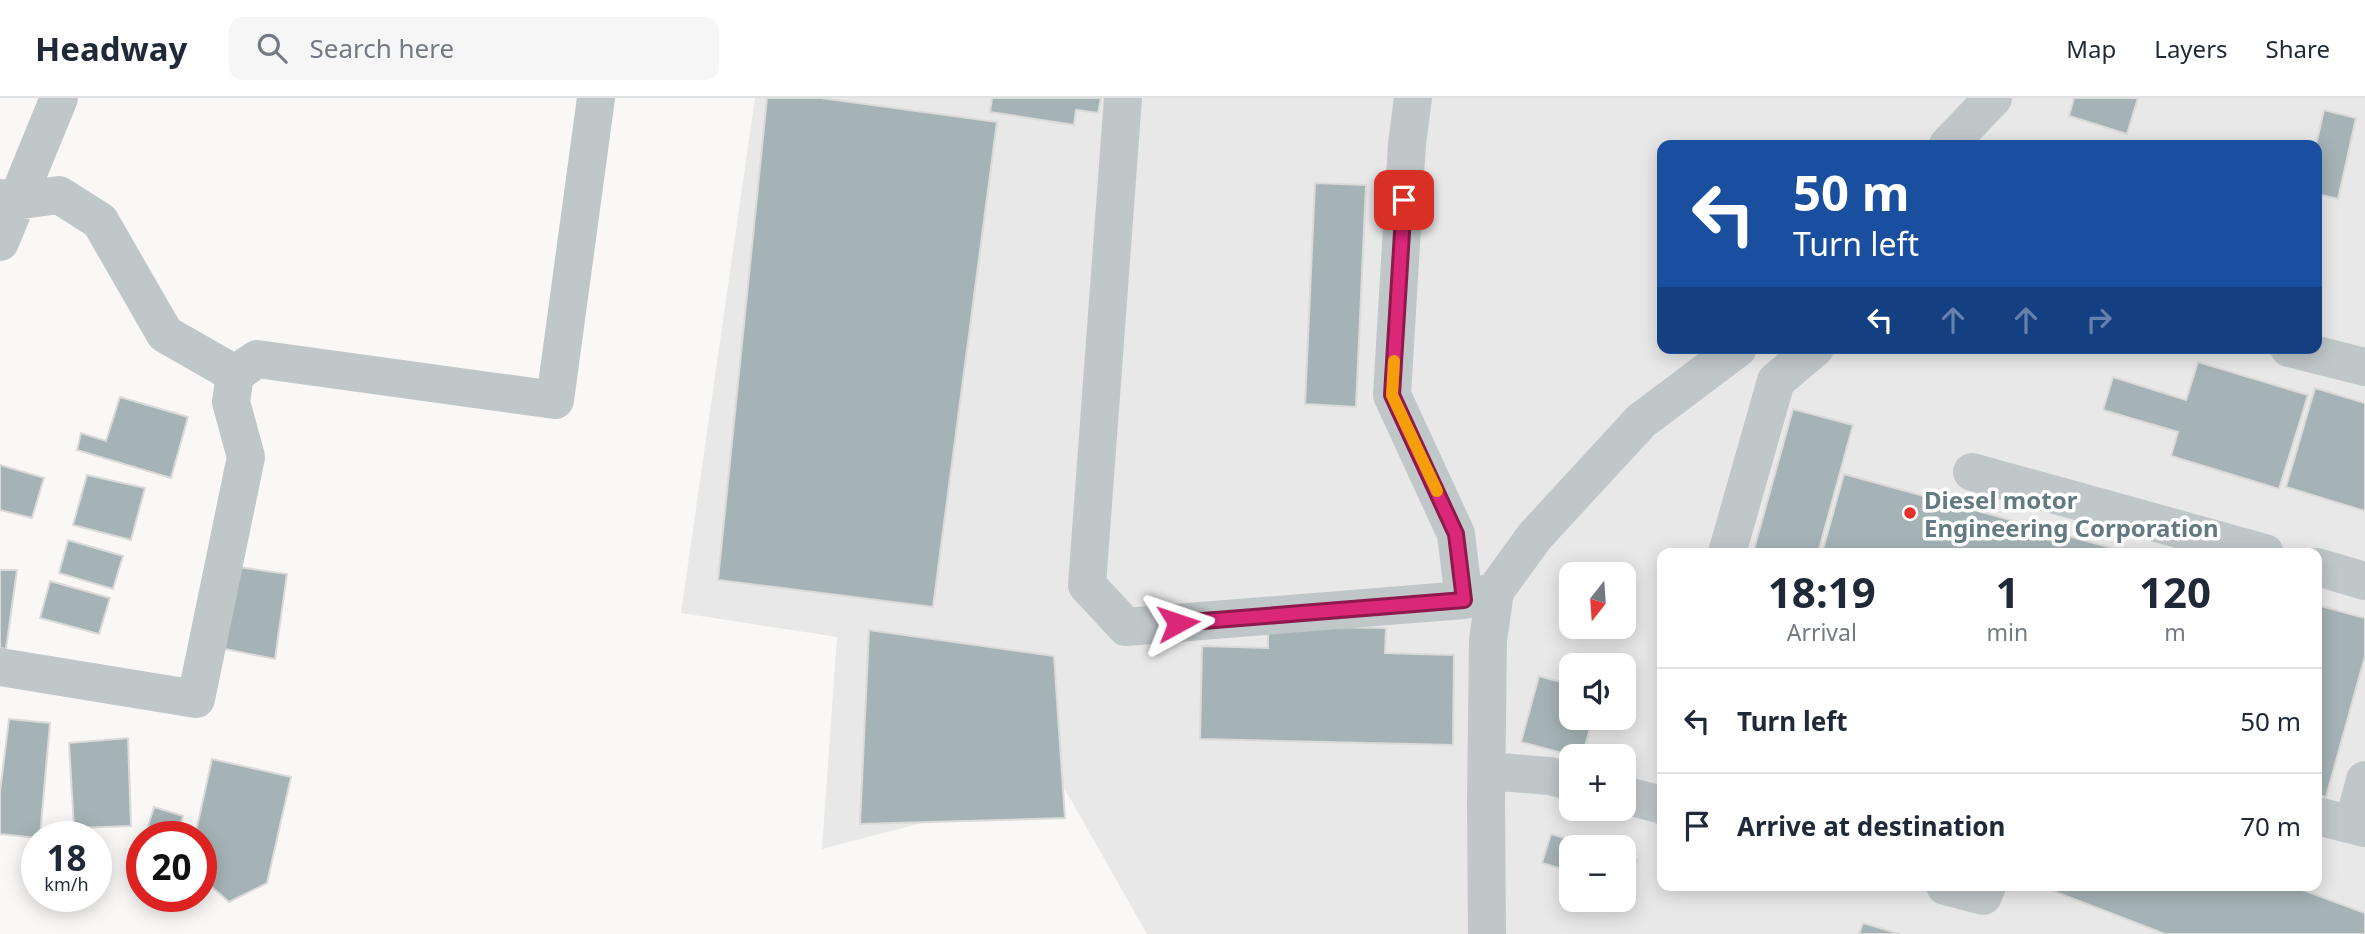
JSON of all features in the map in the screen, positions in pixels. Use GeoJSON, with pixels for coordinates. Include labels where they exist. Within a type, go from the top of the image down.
{"type":"FeatureCollection","features":[{"type":"Feature","properties":{"kind":"street"},"geometry":{"type":"LineString","coordinates":[[0,242],[8,199],[59,98]]}},
{"type":"Feature","properties":{"kind":"street"},"geometry":{"type":"LineString","coordinates":[[0,667],[196,699],[246,457],[231,402],[235,374],[257,359],[555,400],[596,98]]}},
{"type":"Feature","properties":{"kind":"street"},"geometry":{"type":"LineString","coordinates":[[1123,98],[1087,585],[1126,627],[1479,595],[1640,421],[1730,354]]}},
{"type":"Feature","properties":{"kind":"street"},"geometry":{"type":"LineString","coordinates":[[1413,98],[1407,144],[1392,395],[1456,534],[1479,595],[1488,640],[1487,934]]}},
{"type":"Feature","properties":{"kind":"street"},"geometry":{"type":"LineString","coordinates":[[1953,140],[1993,98]]}},
{"type":"Feature","properties":{"kind":"street"},"geometry":{"type":"LineString","coordinates":[[8,199],[59,195],[100,221],[164,334],[235,374]]}},
{"type":"Feature","properties":{"kind":"street"},"geometry":{"type":"LineString","coordinates":[[1728,548],[1776,381],[1808,354]]}},
{"type":"Feature","properties":{"kind":"street"},"geometry":{"type":"LineString","coordinates":[[2313,354],[2365,367]]}},
{"type":"Feature","properties":{"kind":"street"},"geometry":{"type":"LineString","coordinates":[[1972,472],[2247,548]]}},
{"type":"Feature","properties":{"kind":"street"},"geometry":{"type":"LineString","coordinates":[[2322,568],[2365,580]]}},
{"type":"Feature","properties":{"kind":"street"},"geometry":{"type":"LineString","coordinates":[[1487,771],[1559,778]]}},
{"type":"Feature","properties":{"kind":"street"},"geometry":{"type":"LineString","coordinates":[[2345,823],[2365,780]]}},
{"type":"Feature","properties":{"kind":"street"},"geometry":{"type":"LineString","coordinates":[[1964,891],[1983,896],[1985,891]]}},
{"type":"Feature","properties":{"kind":"shaded area"},"geometry":{"type":"Polygon","coordinates":[[[755,98],[2365,98],[2365,934],[1147,934],[1063,786],[822,849],[837,637],[681,613],[755,98]]]}},
{"type":"Feature","properties":{"kind":"building"},"geometry":{"type":"Polygon","coordinates":[[[767,98],[821,98],[997,122],[933,607],[718,580],[767,98]]]}},
{"type":"Feature","properties":{"kind":"building"},"geometry":{"type":"Polygon","coordinates":[[[992,98],[1101,98],[1098,113],[1076,110],[1074,125],[990,112],[992,98]]]}},
{"type":"Feature","properties":{"kind":"building"},"geometry":{"type":"Polygon","coordinates":[[[2074,98],[2138,98],[2127,134],[2069,116],[2074,98]]]}},
{"type":"Feature","properties":{"kind":"building"},"geometry":{"type":"Polygon","coordinates":[[[2324,110],[2356,118],[2338,199],[2322,195],[2322,140],[2317,140],[2324,110]]]}},
{"type":"Feature","properties":{"kind":"building"},"geometry":{"type":"Polygon","coordinates":[[[1315,183],[1366,185],[1356,407],[1305,404],[1315,183]]]}},
{"type":"Feature","properties":{"kind":"building"},"geometry":{"type":"Polygon","coordinates":[[[2198,362],[2308,395],[2279,489],[2171,456],[2178,432],[2103,410],[2113,377],[2186,400],[2198,362]]]}},
{"type":"Feature","properties":{"kind":"building"},"geometry":{"type":"Polygon","coordinates":[[[2315,388],[2365,403],[2365,511],[2286,487],[2315,388]]]}},
{"type":"Feature","properties":{"kind":"building"},"geometry":{"type":"Polygon","coordinates":[[[120,397],[188,417],[171,478],[77,450],[81,433],[106,441],[120,397]]]}},
{"type":"Feature","properties":{"kind":"building"},"geometry":{"type":"Polygon","coordinates":[[[1793,409],[1853,425],[1819,548],[1754,548],[1793,409]]]}},
{"type":"Feature","properties":{"kind":"building"},"geometry":{"type":"Polygon","coordinates":[[[0,465],[44,478],[32,518],[0,510],[0,465]]]}},
{"type":"Feature","properties":{"kind":"building","name":"Diesel motor Engineering Corporation"},"geometry":{"type":"Polygon","coordinates":[[[1844,474],[2112,548],[1823,548],[1844,474]]]}},
{"type":"Feature","properties":{"kind":"building"},"geometry":{"type":"Polygon","coordinates":[[[87,475],[145,488],[131,540],[73,525],[87,475]]]}},
{"type":"Feature","properties":{"kind":"building"},"geometry":{"type":"Polygon","coordinates":[[[68,540],[123,556],[113,589],[59,573],[68,540]]]}},
{"type":"Feature","properties":{"kind":"building"},"geometry":{"type":"Polygon","coordinates":[[[231,566],[287,574],[275,659],[225,649],[231,566]]]}},
{"type":"Feature","properties":{"kind":"building"},"geometry":{"type":"Polygon","coordinates":[[[0,570],[17,570],[6,649],[0,648],[0,570]]]}},
{"type":"Feature","properties":{"kind":"building"},"geometry":{"type":"Polygon","coordinates":[[[50,581],[110,598],[99,634],[40,618],[50,581]]]}},
{"type":"Feature","properties":{"kind":"building"},"geometry":{"type":"Polygon","coordinates":[[[2322,606],[2365,618],[2365,656],[2326,797],[2322,796],[2322,606]]]}},
{"type":"Feature","properties":{"kind":"building"},"geometry":{"type":"Polygon","coordinates":[[[1268,626],[1386,628],[1385,653],[1454,655],[1453,745],[1200,739],[1202,646],[1268,648],[1268,626]]]}},
{"type":"Feature","properties":{"kind":"building"},"geometry":{"type":"Polygon","coordinates":[[[869,630],[1054,656],[1065,818],[860,824],[869,630]]]}},
{"type":"Feature","properties":{"kind":"building"},"geometry":{"type":"Polygon","coordinates":[[[1539,676],[1559,681],[1559,730],[1590,730],[1585,744],[1559,744],[1559,752],[1521,742],[1539,676]]]}},
{"type":"Feature","properties":{"kind":"building"},"geometry":{"type":"Polygon","coordinates":[[[9,719],[50,723],[41,821],[21,821],[21,836],[0,834],[0,792],[9,719]]]}},
{"type":"Feature","properties":{"kind":"building"},"geometry":{"type":"Polygon","coordinates":[[[128,738],[131,821],[126,821],[126,826],[112,827],[112,821],[74,821],[69,743],[128,738]]]}},
{"type":"Feature","properties":{"kind":"building"},"geometry":{"type":"Polygon","coordinates":[[[212,759],[291,777],[267,883],[229,902],[217,891],[217,821],[198,821],[212,759]]]}},
{"type":"Feature","properties":{"kind":"building"},"geometry":{"type":"Polygon","coordinates":[[[154,807],[183,816],[182,821],[150,821],[154,807]]]}},
{"type":"Feature","properties":{"kind":"building"},"geometry":{"type":"Polygon","coordinates":[[[1551,834],[1559,836],[1559,868],[1542,863],[1551,834]]]}},
{"type":"Feature","properties":{"kind":"building"},"geometry":{"type":"Polygon","coordinates":[[[2053,891],[2306,891],[2365,913],[2365,934],[2165,934],[2053,891]]]}},
{"type":"Feature","properties":{"kind":"building"},"geometry":{"type":"Polygon","coordinates":[[[1863,923],[1900,934],[1859,934],[1863,923]]]}},
{"type":"Feature","properties":{"kind":"slow traffic"},"geometry":{"type":"LineString","coordinates":[[1394,361],[1392,395],[1437,491]]}},
{"type":"Feature","properties":{"kind":"place","name":"Diesel motor Engineering Corporation"},"geometry":{"type":"Point","coordinates":[1910,513]}},
{"type":"Feature","properties":{"kind":"route"},"geometry":{"type":"LineString","coordinates":[[1178,623],[1464,600],[1456,534],[1392,395],[1404,200]]}}]}
